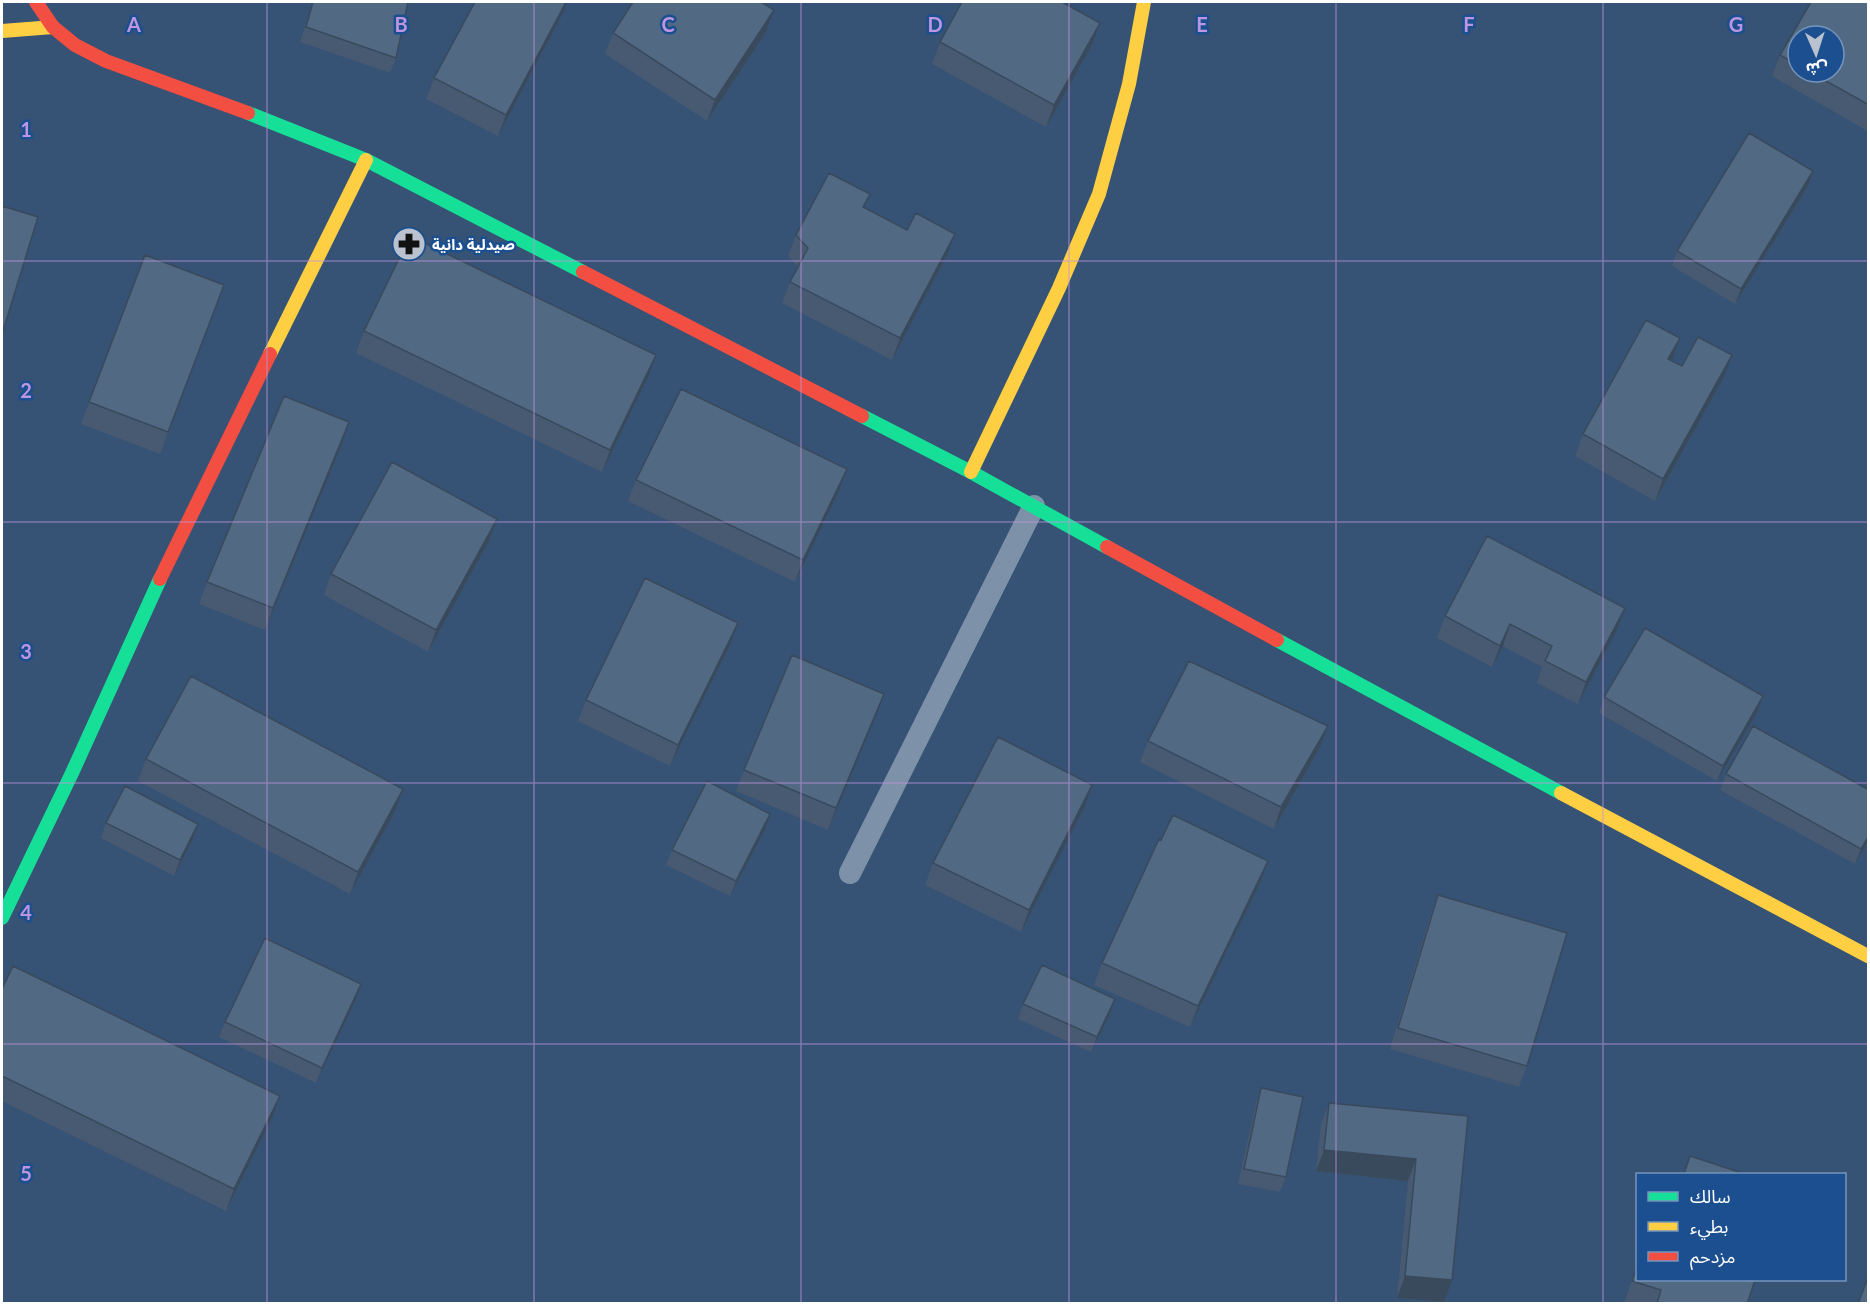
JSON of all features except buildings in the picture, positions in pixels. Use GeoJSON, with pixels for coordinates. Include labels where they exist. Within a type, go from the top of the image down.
{"type":"FeatureCollection","features":[{"type":"Feature","properties":{"kind":"street"},"geometry":{"type":"LineString","coordinates":[[36,2],[53,27],[75,45],[106,61],[217,100],[366,160],[971,471],[1363,687],[1869,956]]}},
{"type":"Feature","properties":{"kind":"street"},"geometry":{"type":"LineString","coordinates":[[971,471],[1059,288],[1099,194],[1129,84],[1144,2]]}},
{"type":"Feature","properties":{"kind":"street"},"geometry":{"type":"LineString","coordinates":[[2,31],[53,27]]}},
{"type":"Feature","properties":{"kind":"street"},"geometry":{"type":"LineString","coordinates":[[2,918],[72,773],[178,539],[366,160]]}},
{"type":"Feature","properties":{"kind":"lane"},"geometry":{"type":"LineString","coordinates":[[850,873],[1034,507]]}},
{"type":"Feature","properties":{"kind":"traffic: fast"},"geometry":{"type":"LineString","coordinates":[[248,113],[366,160],[583,272]]}},
{"type":"Feature","properties":{"kind":"traffic: fast"},"geometry":{"type":"LineString","coordinates":[[862,416],[971,472],[1107,547]]}},
{"type":"Feature","properties":{"kind":"traffic: fast"},"geometry":{"type":"LineString","coordinates":[[2,918],[72,773],[160,579]]}},
{"type":"Feature","properties":{"kind":"traffic: fast"},"geometry":{"type":"LineString","coordinates":[[1277,640],[1561,793]]}},
{"type":"Feature","properties":{"kind":"traffic: slow"},"geometry":{"type":"LineString","coordinates":[[971,472],[1059,288],[1099,194],[1129,84],[1144,2]]}},
{"type":"Feature","properties":{"kind":"traffic: slow"},"geometry":{"type":"LineString","coordinates":[[2,31],[53,27]]}},
{"type":"Feature","properties":{"kind":"traffic: slow"},"geometry":{"type":"LineString","coordinates":[[270,354],[366,160]]}},
{"type":"Feature","properties":{"kind":"traffic: slow"},"geometry":{"type":"LineString","coordinates":[[1561,793],[1868,956]]}},
{"type":"Feature","properties":{"kind":"traffic: jam"},"geometry":{"type":"LineString","coordinates":[[36,2],[53,27],[75,45],[106,61],[248,113]]}},
{"type":"Feature","properties":{"kind":"traffic: jam"},"geometry":{"type":"LineString","coordinates":[[583,272],[862,416]]}},
{"type":"Feature","properties":{"kind":"traffic: jam"},"geometry":{"type":"LineString","coordinates":[[160,579],[270,354]]}},
{"type":"Feature","properties":{"kind":"traffic: jam"},"geometry":{"type":"LineString","coordinates":[[1107,547],[1277,640]]}},
{"type":"Feature","properties":{"kind":"place","name":"صيدلية دانية"},"geometry":{"type":"Point","coordinates":[409,244]}}]}
